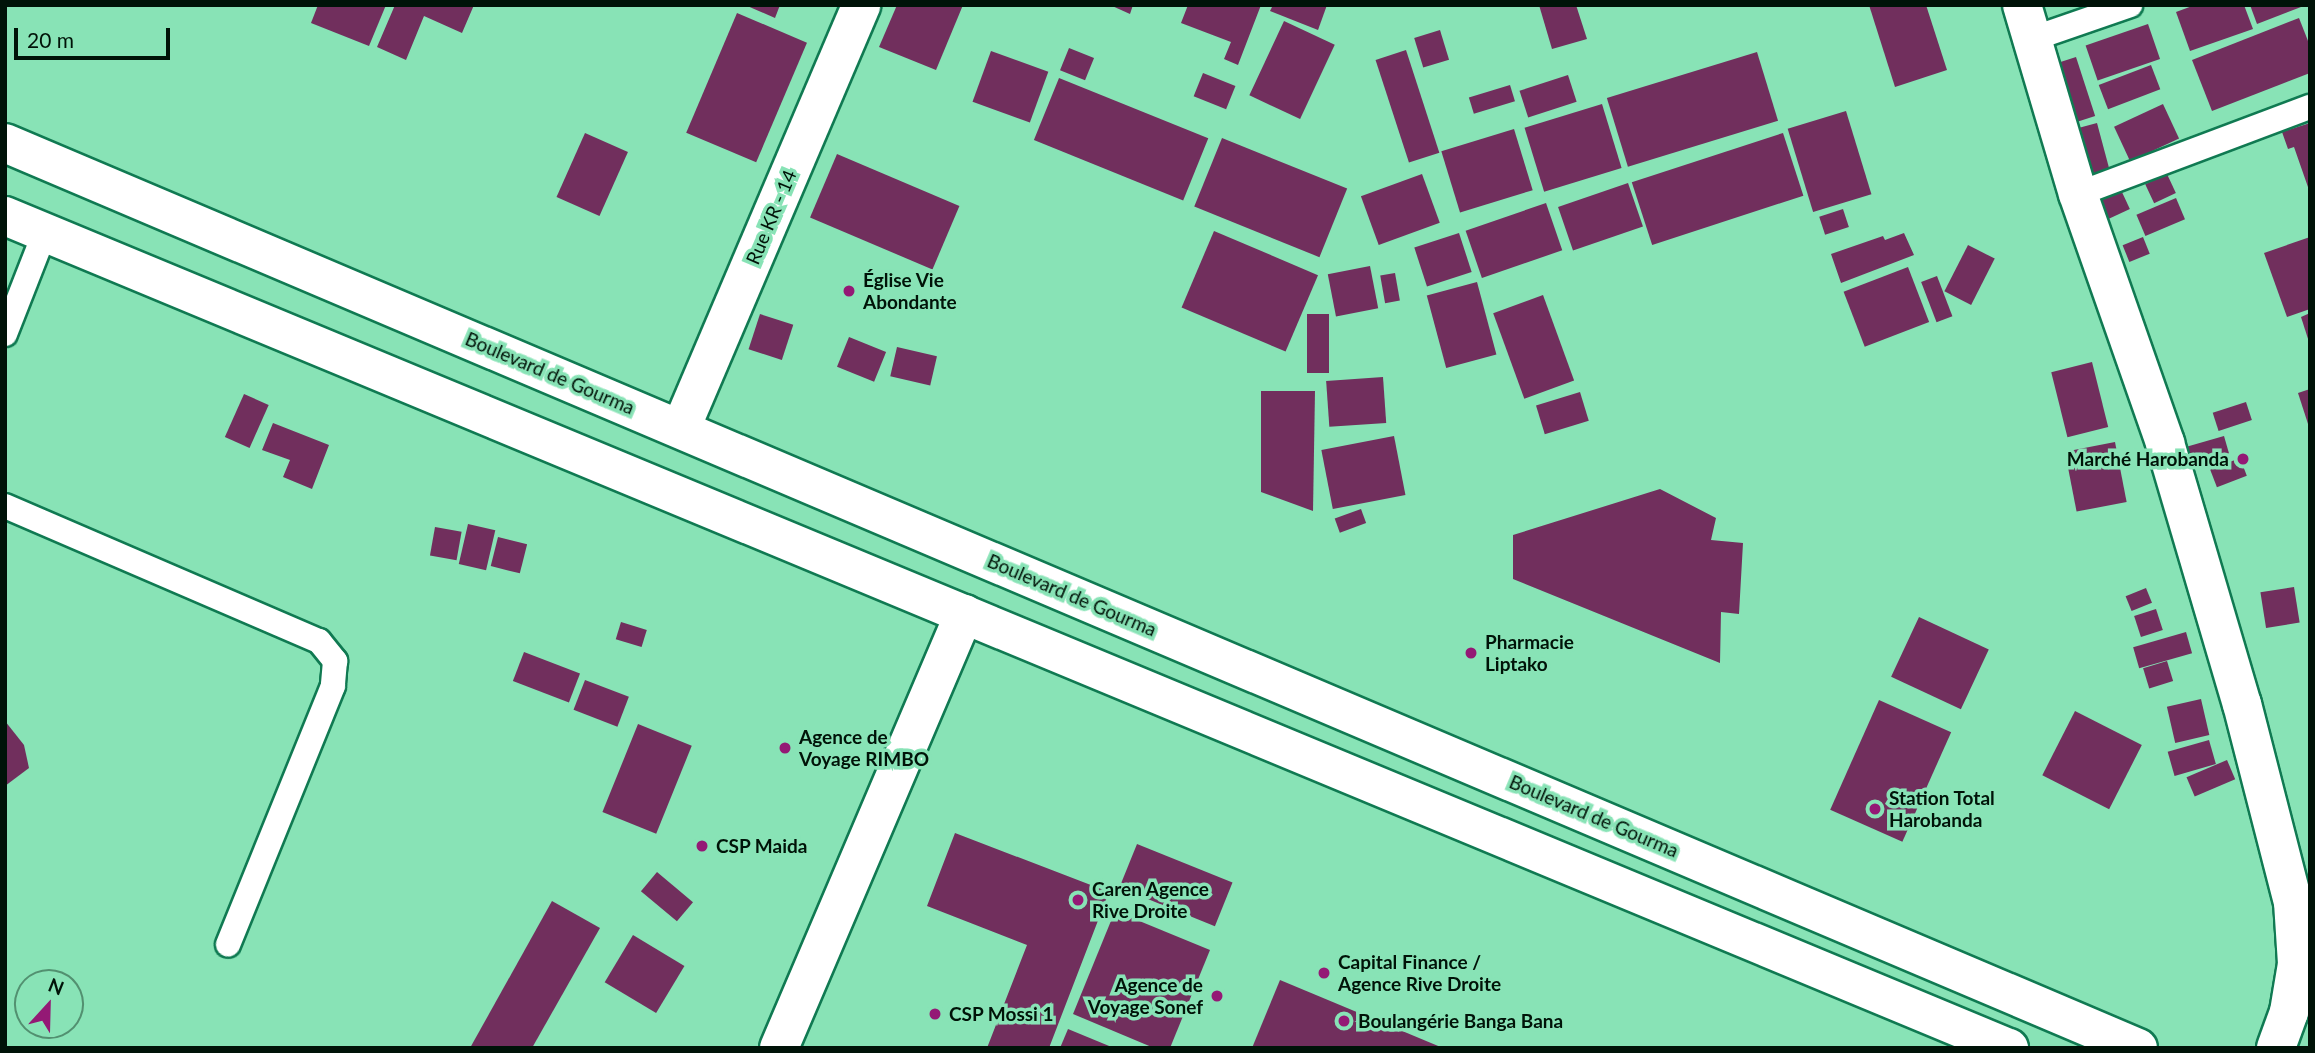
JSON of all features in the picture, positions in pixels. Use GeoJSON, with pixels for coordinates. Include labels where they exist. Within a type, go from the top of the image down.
{"type":"FeatureCollection","features":[{"type":"Feature","properties":{"kind":"main road","name":"Rue KR - 14"},"geometry":{"type":"LineString","coordinates":[[681,428],[862,5]]}},
{"type":"Feature","properties":{"kind":"main road"},"geometry":{"type":"LineString","coordinates":[[2027,22],[2078,194],[2165,443],[2242,704],[2293,902],[2297,964],[2289,1012],[2276,1048]]}},
{"type":"Feature","properties":{"kind":"main road","name":"Boulevard de Gourma"},"geometry":{"type":"LineString","coordinates":[[5,144],[681,428],[2138,1048]]}},
{"type":"Feature","properties":{"kind":"main road"},"geometry":{"type":"LineString","coordinates":[[5,216],[2008,1048]]}},
{"type":"Feature","properties":{"kind":"main road"},"geometry":{"type":"LineString","coordinates":[[779,1048],[964,614]]}},
{"type":"Feature","properties":{"kind":"lane"},"geometry":{"type":"LineString","coordinates":[[2027,22],[2130,5]]}},
{"type":"Feature","properties":{"kind":"lane"},"geometry":{"type":"LineString","coordinates":[[2078,194],[2310,107]]}},
{"type":"Feature","properties":{"kind":"lane"},"geometry":{"type":"LineString","coordinates":[[5,334],[45,232]]}},
{"type":"Feature","properties":{"kind":"lane"},"geometry":{"type":"LineString","coordinates":[[5,506],[319,641],[335,662],[333,686],[229,945]]}},
{"type":"Feature","properties":{"kind":"building"},"geometry":{"type":"Polygon","coordinates":[[[318,5],[386,5],[369,46],[311,23],[318,5]]]}},
{"type":"Feature","properties":{"kind":"building"},"geometry":{"type":"Polygon","coordinates":[[[395,5],[474,5],[462,33],[424,16],[406,60],[377,47],[395,5]]]}},
{"type":"Feature","properties":{"kind":"building"},"geometry":{"type":"Polygon","coordinates":[[[745,5],[780,5],[775,18],[745,5]]]}},
{"type":"Feature","properties":{"kind":"building"},"geometry":{"type":"Polygon","coordinates":[[[897,5],[963,5],[936,70],[879,47],[897,5]]]}},
{"type":"Feature","properties":{"kind":"building"},"geometry":{"type":"Polygon","coordinates":[[[1110,5],[1133,5],[1130,14],[1110,5]]]}},
{"type":"Feature","properties":{"kind":"building"},"geometry":{"type":"Polygon","coordinates":[[[1188,5],[1261,5],[1238,65],[1224,59],[1231,42],[1181,23],[1188,5]]]}},
{"type":"Feature","properties":{"kind":"building"},"geometry":{"type":"Polygon","coordinates":[[[1273,5],[1327,5],[1318,30],[1270,11],[1273,5]]]}},
{"type":"Feature","properties":{"kind":"building"},"geometry":{"type":"Polygon","coordinates":[[[1539,5],[1576,5],[1587,39],[1552,49],[1539,5]]]}},
{"type":"Feature","properties":{"kind":"building"},"geometry":{"type":"Polygon","coordinates":[[[1869,5],[1926,5],[1947,70],[1895,87],[1869,5]]]}},
{"type":"Feature","properties":{"kind":"building"},"geometry":{"type":"Polygon","coordinates":[[[2195,5],[2244,5],[2253,29],[2190,51],[2176,12],[2195,5]]]}},
{"type":"Feature","properties":{"kind":"building"},"geometry":{"type":"Polygon","coordinates":[[[2250,5],[2300,5],[2301,7],[2257,24],[2250,5]]]}},
{"type":"Feature","properties":{"kind":"building"},"geometry":{"type":"Polygon","coordinates":[[[737,13],[807,43],[756,162],[686,133],[737,13]]]}},
{"type":"Feature","properties":{"kind":"building"},"geometry":{"type":"Polygon","coordinates":[[[2299,18],[2310,46],[2310,73],[2212,111],[2192,60],[2299,18]]]}},
{"type":"Feature","properties":{"kind":"building"},"geometry":{"type":"Polygon","coordinates":[[[1284,21],[1335,45],[1300,119],[1249,95],[1284,21]]]}},
{"type":"Feature","properties":{"kind":"building"},"geometry":{"type":"Polygon","coordinates":[[[2148,24],[2160,59],[2098,80],[2086,45],[2148,24]]]}},
{"type":"Feature","properties":{"kind":"building"},"geometry":{"type":"Polygon","coordinates":[[[1440,30],[1449,60],[1423,68],[1414,38],[1440,30]]]}},
{"type":"Feature","properties":{"kind":"building"},"geometry":{"type":"Polygon","coordinates":[[[1069,48],[1094,58],[1085,80],[1060,70],[1069,48]]]}},
{"type":"Feature","properties":{"kind":"building"},"geometry":{"type":"Polygon","coordinates":[[[1406,50],[1439,153],[1409,163],[1376,60],[1406,50]]]}},
{"type":"Feature","properties":{"kind":"building"},"geometry":{"type":"Polygon","coordinates":[[[991,51],[1048,72],[1030,123],[973,102],[991,51]]]}},
{"type":"Feature","properties":{"kind":"building"},"geometry":{"type":"Polygon","coordinates":[[[1757,52],[1778,121],[1628,167],[1607,98],[1757,52]]]}},
{"type":"Feature","properties":{"kind":"building"},"geometry":{"type":"Polygon","coordinates":[[[2076,57],[2095,116],[2074,123],[2055,64],[2076,57]]]}},
{"type":"Feature","properties":{"kind":"building"},"geometry":{"type":"Polygon","coordinates":[[[2151,65],[2160,89],[2108,109],[2099,85],[2151,65]]]}},
{"type":"Feature","properties":{"kind":"building"},"geometry":{"type":"Polygon","coordinates":[[[1203,73],[1235,86],[1226,109],[1194,96],[1203,73]]]}},
{"type":"Feature","properties":{"kind":"building"},"geometry":{"type":"Polygon","coordinates":[[[1568,75],[1577,102],[1528,117],[1519,91],[1568,75]]]}},
{"type":"Feature","properties":{"kind":"building"},"geometry":{"type":"Polygon","coordinates":[[[1059,78],[1208,138],[1183,200],[1034,140],[1059,78]]]}},
{"type":"Feature","properties":{"kind":"building"},"geometry":{"type":"Polygon","coordinates":[[[1510,85],[1515,101],[1474,114],[1469,98],[1510,85]]]}},
{"type":"Feature","properties":{"kind":"building"},"geometry":{"type":"Polygon","coordinates":[[[1602,104],[1622,168],[1544,192],[1525,128],[1602,104]]]}},
{"type":"Feature","properties":{"kind":"building"},"geometry":{"type":"Polygon","coordinates":[[[2163,104],[2179,138],[2130,161],[2114,127],[2163,104]]]}},
{"type":"Feature","properties":{"kind":"building"},"geometry":{"type":"Polygon","coordinates":[[[1846,111],[1871,194],[1813,212],[1788,129],[1846,111]]]}},
{"type":"Feature","properties":{"kind":"building"},"geometry":{"type":"Polygon","coordinates":[[[2097,123],[2111,175],[2086,182],[2072,130],[2097,123]]]}},
{"type":"Feature","properties":{"kind":"building"},"geometry":{"type":"Polygon","coordinates":[[[2310,123],[2309,190],[2294,147],[2288,149],[2282,132],[2310,123]]]}},
{"type":"Feature","properties":{"kind":"building"},"geometry":{"type":"Polygon","coordinates":[[[1514,129],[1533,190],[1460,212],[1441,151],[1514,129]]]}},
{"type":"Feature","properties":{"kind":"building"},"geometry":{"type":"Polygon","coordinates":[[[585,133],[628,152],[599,216],[557,197],[585,133]]]}},
{"type":"Feature","properties":{"kind":"building"},"geometry":{"type":"Polygon","coordinates":[[[1783,133],[1803,196],[1652,245],[1632,182],[1783,133]]]}},
{"type":"Feature","properties":{"kind":"building"},"geometry":{"type":"Polygon","coordinates":[[[1222,138],[1347,189],[1319,257],[1194,207],[1222,138]]]}},
{"type":"Feature","properties":{"kind":"building"},"geometry":{"type":"Polygon","coordinates":[[[837,154],[959,206],[932,269],[810,218],[837,154]]]}},
{"type":"Feature","properties":{"kind":"building"},"geometry":{"type":"Polygon","coordinates":[[[1422,174],[1440,223],[1379,245],[1361,196],[1422,174]]]}},
{"type":"Feature","properties":{"kind":"building"},"geometry":{"type":"Polygon","coordinates":[[[2167,174],[2176,193],[2154,203],[2145,184],[2167,174]]]}},
{"type":"Feature","properties":{"kind":"building"},"geometry":{"type":"Polygon","coordinates":[[[1628,183],[1643,226],[1573,251],[1558,207],[1628,183]]]}},
{"type":"Feature","properties":{"kind":"building"},"geometry":{"type":"Polygon","coordinates":[[[2121,190],[2130,209],[2098,224],[2089,205],[2121,190]]]}},
{"type":"Feature","properties":{"kind":"building"},"geometry":{"type":"Polygon","coordinates":[[[2176,198],[2185,219],[2145,236],[2136,215],[2176,198]]]}},
{"type":"Feature","properties":{"kind":"building"},"geometry":{"type":"Polygon","coordinates":[[[1546,203],[1562,250],[1482,278],[1466,231],[1546,203]]]}},
{"type":"Feature","properties":{"kind":"building"},"geometry":{"type":"Polygon","coordinates":[[[1843,209],[1849,227],[1825,235],[1819,217],[1843,209]]]}},
{"type":"Feature","properties":{"kind":"building"},"geometry":{"type":"Polygon","coordinates":[[[1214,231],[1318,275],[1286,352],[1182,307],[1214,231]]]}},
{"type":"Feature","properties":{"kind":"building"},"geometry":{"type":"Polygon","coordinates":[[[1459,233],[1472,272],[1427,287],[1414,248],[1459,233]]]}},
{"type":"Feature","properties":{"kind":"building"},"geometry":{"type":"Polygon","coordinates":[[[1904,233],[1914,255],[1841,283],[1831,254],[1883,236],[1885,240],[1904,233]]]}},
{"type":"Feature","properties":{"kind":"building"},"geometry":{"type":"Polygon","coordinates":[[[2143,237],[2150,254],[2129,262],[2123,245],[2143,237]]]}},
{"type":"Feature","properties":{"kind":"building"},"geometry":{"type":"Polygon","coordinates":[[[2310,237],[2310,309],[2287,317],[2264,253],[2310,237]]]}},
{"type":"Feature","properties":{"kind":"building"},"geometry":{"type":"Polygon","coordinates":[[[1968,245],[1995,259],[1971,305],[1944,291],[1968,245]]]}},
{"type":"Feature","properties":{"kind":"building"},"geometry":{"type":"Polygon","coordinates":[[[1370,266],[1378,308],[1336,316],[1328,274],[1370,266]]]}},
{"type":"Feature","properties":{"kind":"building"},"geometry":{"type":"Polygon","coordinates":[[[1908,267],[1929,322],[1865,347],[1844,292],[1908,267]]]}},
{"type":"Feature","properties":{"kind":"building"},"geometry":{"type":"Polygon","coordinates":[[[1395,273],[1400,301],[1385,303],[1380,276],[1395,273]]]}},
{"type":"Feature","properties":{"kind":"building"},"geometry":{"type":"Polygon","coordinates":[[[1937,276],[1952,316],[1937,322],[1921,282],[1937,276]]]}},
{"type":"Feature","properties":{"kind":"building"},"geometry":{"type":"Polygon","coordinates":[[[1477,282],[1496,354],[1446,368],[1427,295],[1477,282]]]}},
{"type":"Feature","properties":{"kind":"building"},"geometry":{"type":"Polygon","coordinates":[[[1543,295],[1574,381],[1524,399],[1493,313],[1543,295]]]}},
{"type":"Feature","properties":{"kind":"building"},"geometry":{"type":"Polygon","coordinates":[[[2310,313],[2310,342],[2309,342],[2301,317],[2310,313]]]}},
{"type":"Feature","properties":{"kind":"building"},"geometry":{"type":"Polygon","coordinates":[[[760,314],[793,325],[782,360],[749,349],[760,314]]]}},
{"type":"Feature","properties":{"kind":"building"},"geometry":{"type":"Polygon","coordinates":[[[1307,314],[1329,314],[1329,373],[1307,373],[1307,314]]]}},
{"type":"Feature","properties":{"kind":"building"},"geometry":{"type":"Polygon","coordinates":[[[849,337],[886,352],[874,382],[837,367],[849,337]]]}},
{"type":"Feature","properties":{"kind":"building"},"geometry":{"type":"Polygon","coordinates":[[[897,347],[937,356],[930,385],[890,376],[897,347]]]}},
{"type":"Feature","properties":{"kind":"building"},"geometry":{"type":"Polygon","coordinates":[[[2092,362],[2108,427],[2067,437],[2051,372],[2092,362]]]}},
{"type":"Feature","properties":{"kind":"building"},"geometry":{"type":"Polygon","coordinates":[[[1383,377],[1386,423],[1329,427],[1326,381],[1383,377]]]}},
{"type":"Feature","properties":{"kind":"building"},"geometry":{"type":"Polygon","coordinates":[[[2310,389],[2310,427],[2309,427],[2298,393],[2310,389]]]}},
{"type":"Feature","properties":{"kind":"building"},"geometry":{"type":"Polygon","coordinates":[[[1261,391],[1315,391],[1313,511],[1261,492],[1261,391]]]}},
{"type":"Feature","properties":{"kind":"building"},"geometry":{"type":"Polygon","coordinates":[[[1580,392],[1589,421],[1545,434],[1536,405],[1580,392]]]}},
{"type":"Feature","properties":{"kind":"building"},"geometry":{"type":"Polygon","coordinates":[[[244,394],[269,405],[250,448],[225,437],[244,394]]]}},
{"type":"Feature","properties":{"kind":"building"},"geometry":{"type":"Polygon","coordinates":[[[2246,402],[2252,420],[2219,431],[2213,413],[2246,402]]]}},
{"type":"Feature","properties":{"kind":"building"},"geometry":{"type":"Polygon","coordinates":[[[273,423],[329,445],[312,489],[283,477],[290,460],[262,450],[273,423]]]}},
{"type":"Feature","properties":{"kind":"building"},"geometry":{"type":"Polygon","coordinates":[[[1394,436],[1405,495],[1333,509],[1321,450],[1394,436]]]}},
{"type":"Feature","properties":{"kind":"building"},"geometry":{"type":"Polygon","coordinates":[[[2224,436],[2229,453],[2192,464],[2187,446],[2224,436]]]}},
{"type":"Feature","properties":{"kind":"building"},"geometry":{"type":"Polygon","coordinates":[[[2115,442],[2127,502],[2077,512],[2065,452],[2115,442]]]}},
{"type":"Feature","properties":{"kind":"building"},"geometry":{"type":"Polygon","coordinates":[[[2240,458],[2247,476],[2217,487],[2210,469],[2240,458]]]}},
{"type":"Feature","properties":{"kind":"building"},"geometry":{"type":"Polygon","coordinates":[[[1660,489],[1716,518],[1711,540],[1743,543],[1739,614],[1721,612],[1720,663],[1513,579],[1513,535],[1660,489]]]}},
{"type":"Feature","properties":{"kind":"building"},"geometry":{"type":"Polygon","coordinates":[[[1361,509],[1366,523],[1340,533],[1335,519],[1361,509]]]}},
{"type":"Feature","properties":{"kind":"building"},"geometry":{"type":"Polygon","coordinates":[[[468,524],[495,530],[486,570],[459,564],[468,524]]]}},
{"type":"Feature","properties":{"kind":"building"},"geometry":{"type":"Polygon","coordinates":[[[435,527],[462,532],[457,560],[430,556],[435,527]]]}},
{"type":"Feature","properties":{"kind":"building"},"geometry":{"type":"Polygon","coordinates":[[[498,537],[527,544],[520,573],[491,566],[498,537]]]}},
{"type":"Feature","properties":{"kind":"building"},"geometry":{"type":"Polygon","coordinates":[[[2294,587],[2300,623],[2266,628],[2260,592],[2294,587]]]}},
{"type":"Feature","properties":{"kind":"building"},"geometry":{"type":"Polygon","coordinates":[[[2146,588],[2152,603],[2132,611],[2126,596],[2146,588]]]}},
{"type":"Feature","properties":{"kind":"building"},"geometry":{"type":"Polygon","coordinates":[[[2156,609],[2163,630],[2141,637],[2134,616],[2156,609]]]}},
{"type":"Feature","properties":{"kind":"building"},"geometry":{"type":"Polygon","coordinates":[[[1919,617],[1989,650],[1961,709],[1891,677],[1919,617]]]}},
{"type":"Feature","properties":{"kind":"building"},"geometry":{"type":"Polygon","coordinates":[[[621,622],[647,630],[642,647],[616,639],[621,622]]]}},
{"type":"Feature","properties":{"kind":"building"},"geometry":{"type":"Polygon","coordinates":[[[2186,632],[2192,653],[2139,668],[2133,647],[2186,632]]]}},
{"type":"Feature","properties":{"kind":"building"},"geometry":{"type":"Polygon","coordinates":[[[524,652],[580,674],[569,702],[513,681],[524,652]]]}},
{"type":"Feature","properties":{"kind":"building"},"geometry":{"type":"Polygon","coordinates":[[[2167,661],[2173,681],[2149,688],[2143,668],[2167,661]]]}},
{"type":"Feature","properties":{"kind":"building"},"geometry":{"type":"Polygon","coordinates":[[[585,680],[629,697],[617,727],[574,710],[585,680]]]}},
{"type":"Feature","properties":{"kind":"building"},"geometry":{"type":"Polygon","coordinates":[[[2201,699],[2209,735],[2175,743],[2167,707],[2201,699]]]}},
{"type":"Feature","properties":{"kind":"building"},"geometry":{"type":"Polygon","coordinates":[[[1879,700],[1951,732],[1902,842],[1830,810],[1879,700]]]}},
{"type":"Feature","properties":{"kind":"building"},"geometry":{"type":"Polygon","coordinates":[[[2075,711],[2142,745],[2109,809],[2042,775],[2075,711]]]}},
{"type":"Feature","properties":{"kind":"building"},"geometry":{"type":"Polygon","coordinates":[[[5,721],[24,745],[29,768],[5,786],[5,721]]]}},
{"type":"Feature","properties":{"kind":"building"},"geometry":{"type":"Polygon","coordinates":[[[638,724],[692,746],[656,834],[602,812],[638,724]]]}},
{"type":"Feature","properties":{"kind":"building"},"geometry":{"type":"Polygon","coordinates":[[[2209,740],[2216,764],[2175,776],[2168,752],[2209,740]]]}},
{"type":"Feature","properties":{"kind":"building"},"geometry":{"type":"Polygon","coordinates":[[[2227,760],[2235,779],[2195,797],[2186,777],[2227,760]]]}},
{"type":"Feature","properties":{"kind":"building"},"geometry":{"type":"Polygon","coordinates":[[[955,833],[1109,892],[1049,1048],[987,1048],[1027,945],[927,906],[955,833]]]}},
{"type":"Feature","properties":{"kind":"building"},"geometry":{"type":"Polygon","coordinates":[[[1137,844],[1232,883],[1215,926],[1119,888],[1137,844]]]}},
{"type":"Feature","properties":{"kind":"building"},"geometry":{"type":"Polygon","coordinates":[[[657,872],[693,902],[677,921],[641,891],[657,872]]]}},
{"type":"Feature","properties":{"kind":"building"},"geometry":{"type":"Polygon","coordinates":[[[552,901],[600,928],[532,1048],[470,1048],[552,901]]]}},
{"type":"Feature","properties":{"kind":"building"},"geometry":{"type":"Polygon","coordinates":[[[1115,911],[1210,950],[1170,1048],[1154,1048],[1073,1014],[1115,911]]]}},
{"type":"Feature","properties":{"kind":"building"},"geometry":{"type":"Polygon","coordinates":[[[633,935],[684,966],[656,1013],[605,982],[633,935]]]}},
{"type":"Feature","properties":{"kind":"building"},"geometry":{"type":"Polygon","coordinates":[[[1280,980],[1443,1048],[1252,1048],[1280,980]]]}},
{"type":"Feature","properties":{"kind":"building"},"geometry":{"type":"Polygon","coordinates":[[[1068,1029],[1114,1048],[1060,1048],[1068,1029]]]}},
{"type":"Feature","properties":{"kind":"place","name":"Église Vie Abondante"},"geometry":{"type":"Point","coordinates":[849,291]}},
{"type":"Feature","properties":{"kind":"place","name":"Marché Harobanda"},"geometry":{"type":"Point","coordinates":[2243,459]}},
{"type":"Feature","properties":{"kind":"place","name":"Pharmacie Liptako"},"geometry":{"type":"Point","coordinates":[1471,653]}},
{"type":"Feature","properties":{"kind":"place","name":"Agence de Voyage RIMBO"},"geometry":{"type":"Point","coordinates":[785,748]}},
{"type":"Feature","properties":{"kind":"place","name":"Station Total Harobanda"},"geometry":{"type":"Point","coordinates":[1875,809]}},
{"type":"Feature","properties":{"kind":"place","name":"CSP Maida"},"geometry":{"type":"Point","coordinates":[702,846]}},
{"type":"Feature","properties":{"kind":"place","name":"Caren Agence Rive Droite"},"geometry":{"type":"Point","coordinates":[1078,900]}},
{"type":"Feature","properties":{"kind":"place","name":"Capital Finance / Agence Rive Droite"},"geometry":{"type":"Point","coordinates":[1324,973]}},
{"type":"Feature","properties":{"kind":"place","name":"Agence de Voyage Sonef"},"geometry":{"type":"Point","coordinates":[1217,996]}},
{"type":"Feature","properties":{"kind":"place","name":"CSP Mossi 1"},"geometry":{"type":"Point","coordinates":[935,1014]}},
{"type":"Feature","properties":{"kind":"place","name":"Boulangérie Banga Bana"},"geometry":{"type":"Point","coordinates":[1344,1021]}}]}
